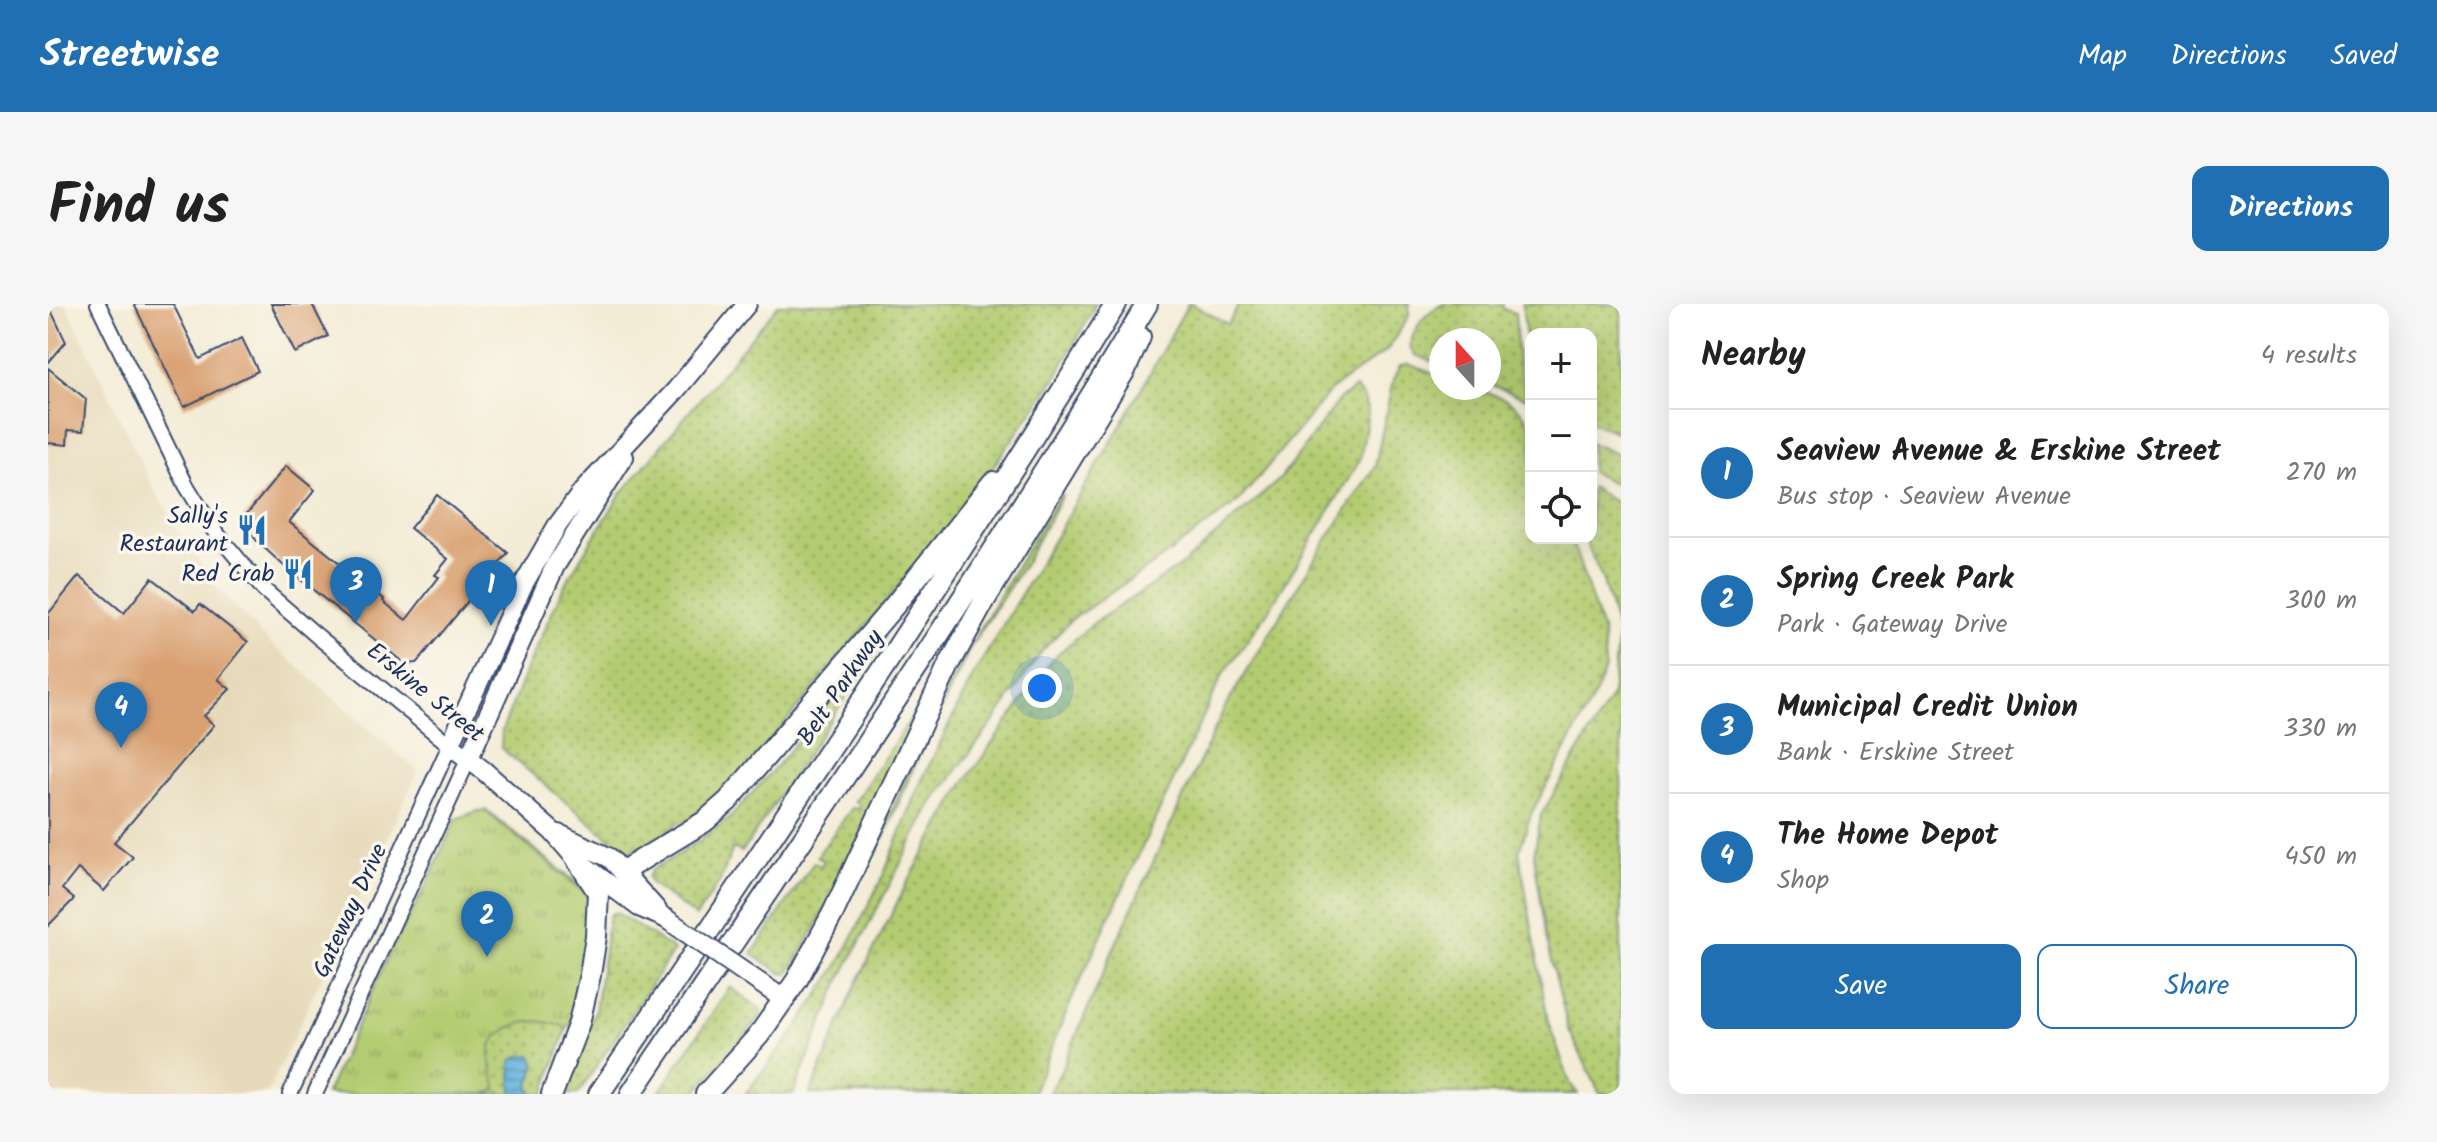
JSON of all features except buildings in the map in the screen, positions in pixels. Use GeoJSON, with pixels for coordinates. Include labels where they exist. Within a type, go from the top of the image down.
{"type":"FeatureCollection","features":[{"type":"Feature","properties":{"kind":"highway","name":"Belt Parkway"},"geometry":{"type":"LineString","coordinates":[[599,1094],[871,690],[1116,304]]}},
{"type":"Feature","properties":{"kind":"highway"},"geometry":{"type":"LineString","coordinates":[[631,1094],[929,651],[1147,304]]}},
{"type":"Feature","properties":{"kind":"highway"},"geometry":{"type":"LineString","coordinates":[[706,1094],[759,1035],[785,1000],[833,913],[949,665],[986,598],[1125,370],[1155,304]]}},
{"type":"Feature","properties":{"kind":"highway"},"geometry":{"type":"LineString","coordinates":[[623,871],[704,822],[728,801],[894,606],[1037,430]]}},
{"type":"Feature","properties":{"kind":"highway"},"geometry":{"type":"LineString","coordinates":[[552,1094],[579,1023],[596,936],[598,892],[578,861]]}},
{"type":"Feature","properties":{"kind":"main road"},"geometry":{"type":"LineString","coordinates":[[450,745],[524,582],[547,542],[582,492],[747,304]]}},
{"type":"Feature","properties":{"kind":"main road"},"geometry":{"type":"LineString","coordinates":[[468,760],[555,566],[642,427]]}},
{"type":"Feature","properties":{"kind":"main road","name":"Erskine Street"},"geometry":{"type":"LineString","coordinates":[[450,745],[553,832],[578,861],[639,907],[665,918],[785,1000]]}},
{"type":"Feature","properties":{"kind":"main road","name":"Erskine Street"},"geometry":{"type":"LineString","coordinates":[[553,832],[610,858],[665,918]]}},
{"type":"Feature","properties":{"kind":"street","name":"Erskine Street"},"geometry":{"type":"LineString","coordinates":[[98,304],[186,485],[223,541],[264,590],[450,745]]}},
{"type":"Feature","properties":{"kind":"street","name":"Gateway Drive"},"geometry":{"type":"LineString","coordinates":[[290,1094],[450,745]]}},
{"type":"Feature","properties":{"kind":"street","name":"Gateway Drive"},"geometry":{"type":"LineString","coordinates":[[315,1094],[468,760]]}},
{"type":"Feature","properties":{"kind":"shaded area"},"geometry":{"type":"Polygon","coordinates":[[[48,304],[66,304],[154,490],[211,581],[259,633],[418,771],[267,1094],[48,1094],[48,304]]]}},
{"type":"Feature","properties":{"kind":"green space"},"geometry":{"type":"Polygon","coordinates":[[[779,304],[1096,304],[1055,379],[963,509],[735,783],[691,819],[678,823],[667,833],[631,851],[625,851],[501,748],[502,731],[564,586],[621,494],[779,304]]]}},
{"type":"Feature","properties":{"kind":"green space"},"geometry":{"type":"Polygon","coordinates":[[[1188,304],[1228,324],[1239,304],[1409,304],[1409,316],[1387,350],[1331,390],[1239,501],[1072,619],[1042,651],[931,805],[841,978],[793,1094],[745,1094],[797,1028],[840,962],[883,876],[920,784],[974,674],[1120,427],[1188,304]]]}},
{"type":"Feature","properties":{"kind":"green space"},"geometry":{"type":"Polygon","coordinates":[[[1444,304],[1503,304],[1503,309],[1515,313],[1518,363],[1525,398],[1501,389],[1501,328],[1429,328],[1429,360],[1415,355],[1410,347],[1411,340],[1417,327],[1432,311],[1444,304]]]}},
{"type":"Feature","properties":{"kind":"green space"},"geometry":{"type":"Polygon","coordinates":[[[1522,304],[1621,304],[1621,434],[1597,424],[1597,328],[1525,330],[1522,304]]]}},
{"type":"Feature","properties":{"kind":"green space"},"geometry":{"type":"Polygon","coordinates":[[[1408,364],[1429,372],[1429,400],[1501,400],[1501,398],[1525,416],[1525,544],[1573,544],[1603,633],[1605,668],[1597,691],[1531,814],[1519,852],[1548,1021],[1570,1083],[1578,1094],[1048,1094],[1224,709],[1315,558],[1375,466],[1393,380],[1400,366],[1408,364]]]}},
{"type":"Feature","properties":{"kind":"green space"},"geometry":{"type":"Polygon","coordinates":[[[1355,388],[1364,398],[1368,413],[1360,460],[1269,610],[1222,676],[1077,987],[1032,1094],[810,1094],[854,989],[905,887],[964,783],[1053,658],[1095,622],[1182,565],[1280,479],[1340,399],[1355,388]]]}},
{"type":"Feature","properties":{"kind":"green space"},"geometry":{"type":"Polygon","coordinates":[[[1597,446],[1621,456],[1621,487],[1597,475],[1597,446]]]}},
{"type":"Feature","properties":{"kind":"green space"},"geometry":{"type":"Polygon","coordinates":[[[1597,491],[1621,506],[1621,1094],[1600,1094],[1568,1028],[1547,941],[1534,855],[1541,815],[1612,696],[1618,633],[1603,581],[1587,544],[1597,544],[1597,491]]]}},
{"type":"Feature","properties":{"kind":"green space"},"geometry":{"type":"Polygon","coordinates":[[[1059,495],[1062,495],[1025,563],[971,646],[877,853],[873,855],[948,687],[988,614],[1059,495]]]}},
{"type":"Feature","properties":{"kind":"green space"},"geometry":{"type":"Polygon","coordinates":[[[885,635],[742,852],[733,848],[720,881],[696,917],[650,883],[648,877],[653,869],[727,821],[885,635]]]}},
{"type":"Feature","properties":{"kind":"green space"},"geometry":{"type":"Polygon","coordinates":[[[930,690],[829,903],[793,967],[783,974],[752,954],[814,862],[821,866],[824,861],[817,856],[852,808],[859,809],[855,801],[930,690]]]}},
{"type":"Feature","properties":{"kind":"green space"},"geometry":{"type":"Polygon","coordinates":[[[486,810],[583,888],[580,892],[584,980],[544,1094],[457,1094],[481,820],[486,810]]]}},
{"type":"Feature","properties":{"kind":"green space"},"geometry":{"type":"Polygon","coordinates":[[[485,811],[591,898],[588,939],[570,1027],[531,1022],[501,1033],[492,1043],[490,1051],[497,1090],[484,1094],[326,1094],[393,945],[423,892],[456,819],[485,811]]]}},
{"type":"Feature","properties":{"kind":"green space"},"geometry":{"type":"Polygon","coordinates":[[[613,913],[674,950],[578,1094],[565,1094],[595,1011],[609,916],[613,913]]]}},
{"type":"Feature","properties":{"kind":"green space"},"geometry":{"type":"Polygon","coordinates":[[[730,987],[762,1010],[761,1016],[694,1094],[658,1094],[730,987]]]}},
{"type":"Feature","properties":{"kind":"water"},"geometry":{"type":"Polygon","coordinates":[[[521,1056],[532,1056],[536,1064],[529,1084],[532,1094],[512,1094],[511,1061],[521,1056]]]}},
{"type":"Feature","properties":{"kind":"place","name":"Sally's Restaurant"},"geometry":{"type":"Point","coordinates":[252,530]}},
{"type":"Feature","properties":{"kind":"place","name":"Red Crab"},"geometry":{"type":"Point","coordinates":[298,574]}},
{"type":"Feature","properties":{"kind":"place","name":"Municipal Credit Union"},"geometry":{"type":"Point","coordinates":[356,623]}},
{"type":"Feature","properties":{"kind":"place","name":"Seaview Avenue & Erskine Street"},"geometry":{"type":"Point","coordinates":[491,626]}},
{"type":"Feature","properties":{"kind":"place","name":"The Home Depot"},"geometry":{"type":"Point","coordinates":[121,748]}},
{"type":"Feature","properties":{"kind":"place","name":"Spring Creek Park"},"geometry":{"type":"Point","coordinates":[487,957]}}]}
